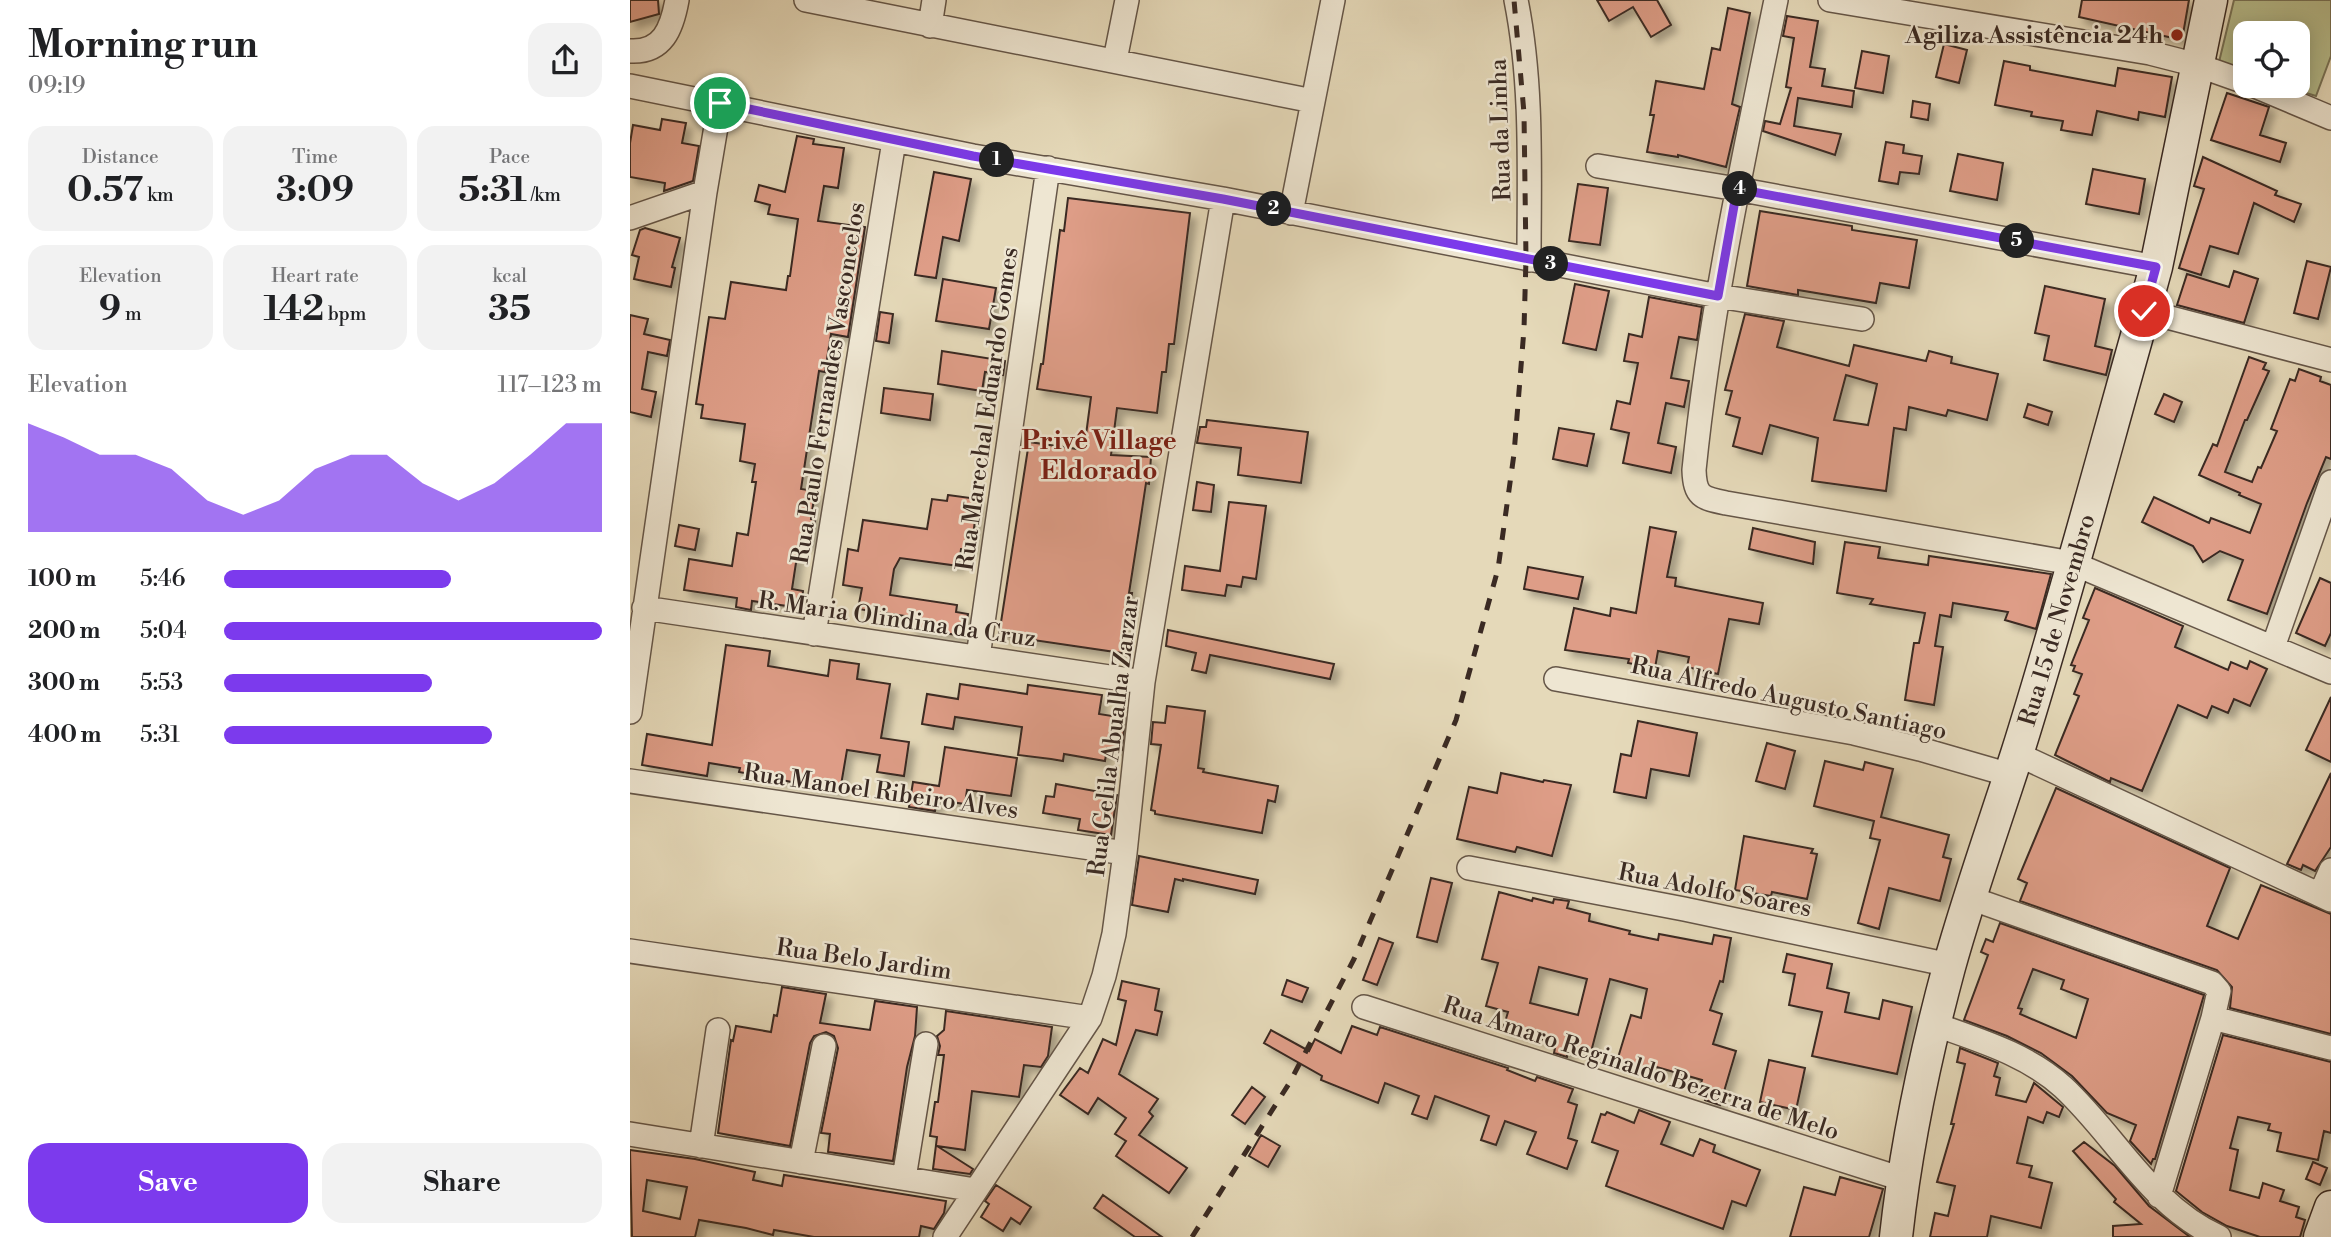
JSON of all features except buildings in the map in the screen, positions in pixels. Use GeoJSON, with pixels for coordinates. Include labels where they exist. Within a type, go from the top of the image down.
{"type":"FeatureCollection","features":[{"type":"Feature","properties":{"kind":"main road","name":"Rua 15 de Novembro"},"geometry":{"type":"LineString","coordinates":[[1896,1237],[1902,1179],[1918,1091],[1934,1024],[1970,898],[2013,765],[2156,267],[2211,0]]}},
{"type":"Feature","properties":{"kind":"main road"},"geometry":{"type":"LineString","coordinates":[[2320,1237],[2331,1207]]}},
{"type":"Feature","properties":{"kind":"street"},"geometry":{"type":"LineString","coordinates":[[630,51],[648,50],[662,39],[674,16],[677,0]]}},
{"type":"Feature","properties":{"kind":"street"},"geometry":{"type":"LineString","coordinates":[[806,0],[1313,101]]}},
{"type":"Feature","properties":{"kind":"street"},"geometry":{"type":"LineString","coordinates":[[930,26],[934,0]]}},
{"type":"Feature","properties":{"kind":"street"},"geometry":{"type":"LineString","coordinates":[[1115,60],[1127,0]]}},
{"type":"Feature","properties":{"kind":"street"},"geometry":{"type":"LineString","coordinates":[[1291,213],[1333,0]]}},
{"type":"Feature","properties":{"kind":"street","name":"Rua da Linha"},"geometry":{"type":"LineString","coordinates":[[1516,0],[1525,56],[1528,98],[1529,260]]}},
{"type":"Feature","properties":{"kind":"street"},"geometry":{"type":"LineString","coordinates":[[1776,0],[1718,296],[1693,470],[1694,481],[1702,496],[1727,503],[2072,563],[2331,672]]}},
{"type":"Feature","properties":{"kind":"street"},"geometry":{"type":"LineString","coordinates":[[1830,0],[2150,53],[2233,78]]}},
{"type":"Feature","properties":{"kind":"street"},"geometry":{"type":"LineString","coordinates":[[630,86],[894,141],[1223,199],[1718,296],[1862,319]]}},
{"type":"Feature","properties":{"kind":"street"},"geometry":{"type":"LineString","coordinates":[[2284,98],[2331,118]]}},
{"type":"Feature","properties":{"kind":"street"},"geometry":{"type":"LineString","coordinates":[[630,712],[720,103]]}},
{"type":"Feature","properties":{"kind":"street","name":"Rua Paulo Fernandes Vasconcelos"},"geometry":{"type":"LineString","coordinates":[[814,635],[894,141]]}},
{"type":"Feature","properties":{"kind":"street"},"geometry":{"type":"LineString","coordinates":[[1598,166],[1737,189],[2156,267]]}},
{"type":"Feature","properties":{"kind":"street","name":"Rua Marechal Eduardo Gomes"},"geometry":{"type":"LineString","coordinates":[[978,657],[1048,168]]}},
{"type":"Feature","properties":{"kind":"street"},"geometry":{"type":"LineString","coordinates":[[630,218],[705,192]]}},
{"type":"Feature","properties":{"kind":"street","name":"Rua Gelila Abualha Zarzar"},"geometry":{"type":"LineString","coordinates":[[945,1237],[1090,1018],[1104,976],[1114,934],[1125,853],[1143,681],[1223,199]]}},
{"type":"Feature","properties":{"kind":"street"},"geometry":{"type":"LineString","coordinates":[[2144,311],[2331,359]]}},
{"type":"Feature","properties":{"kind":"street"},"geometry":{"type":"LineString","coordinates":[[2273,647],[2331,481]]}},
{"type":"Feature","properties":{"kind":"street","name":"R. Maria Olindina da Cruz"},"geometry":{"type":"LineString","coordinates":[[644,608],[814,635],[1143,681]]}},
{"type":"Feature","properties":{"kind":"street","name":"Rua Alfredo Augusto Santiago"},"geometry":{"type":"LineString","coordinates":[[1556,679],[2013,765],[2325,897]]}},
{"type":"Feature","properties":{"kind":"street","name":"Rua Manoel Ribeiro Alves"},"geometry":{"type":"LineString","coordinates":[[630,781],[1125,853]]}},
{"type":"Feature","properties":{"kind":"street","name":"Rua Adolfo Soares"},"geometry":{"type":"LineString","coordinates":[[1469,868],[1684,909],[1950,965]]}},
{"type":"Feature","properties":{"kind":"street"},"geometry":{"type":"LineString","coordinates":[[2325,897],[2331,870]]}},
{"type":"Feature","properties":{"kind":"street"},"geometry":{"type":"LineString","coordinates":[[1970,898],[2212,983],[2220,991],[2159,1196]]}},
{"type":"Feature","properties":{"kind":"street","name":"Rua Belo Jardim"},"geometry":{"type":"LineString","coordinates":[[630,951],[1090,1018]]}},
{"type":"Feature","properties":{"kind":"street","name":"Rua Amaro Reginaldo Bezerra de Melo"},"geometry":{"type":"LineString","coordinates":[[1364,1007],[1902,1179]]}},
{"type":"Feature","properties":{"kind":"street"},"geometry":{"type":"LineString","coordinates":[[2213,1018],[2331,1048]]}},
{"type":"Feature","properties":{"kind":"street"},"geometry":{"type":"LineString","coordinates":[[1934,1024],[1996,1047],[2040,1069],[2084,1108],[2159,1196],[2185,1218],[2219,1237]]}},
{"type":"Feature","properties":{"kind":"street"},"geometry":{"type":"LineString","coordinates":[[701,1146],[718,1030]]}},
{"type":"Feature","properties":{"kind":"street"},"geometry":{"type":"LineString","coordinates":[[904,1178],[926,1044]]}},
{"type":"Feature","properties":{"kind":"street"},"geometry":{"type":"LineString","coordinates":[[801,1162],[824,1046]]}},
{"type":"Feature","properties":{"kind":"street"},"geometry":{"type":"LineString","coordinates":[[630,1134],[975,1190]]}},
{"type":"Feature","properties":{"kind":"green space"},"geometry":{"type":"Polygon","coordinates":[[[2234,0],[2331,0],[2331,56],[2316,96],[2310,94],[2310,21],[2233,21],[2233,69],[2219,62],[2234,0]]]}},
{"type":"Feature","properties":{"kind":"railway"},"geometry":{"type":"LineString","coordinates":[[1192,1237],[1290,1082],[1354,959],[1456,720],[1498,569],[1514,454],[1524,329],[1526,259],[1524,113],[1514,0]]}},
{"type":"Feature","properties":{"kind":"place","name":"Agiliza Assistência 24h"},"geometry":{"type":"Point","coordinates":[2177,35]}},
{"type":"Feature","properties":{"kind":"district","name":"Privê Village Eldorado"},"geometry":{"type":"Point","coordinates":[1099,455]}},
{"type":"Feature","properties":{"kind":"route"},"geometry":{"type":"LineString","coordinates":[[720,103],[894,141],[1223,199],[1718,296],[1737,189],[2156,267],[2144,311]]}}]}
